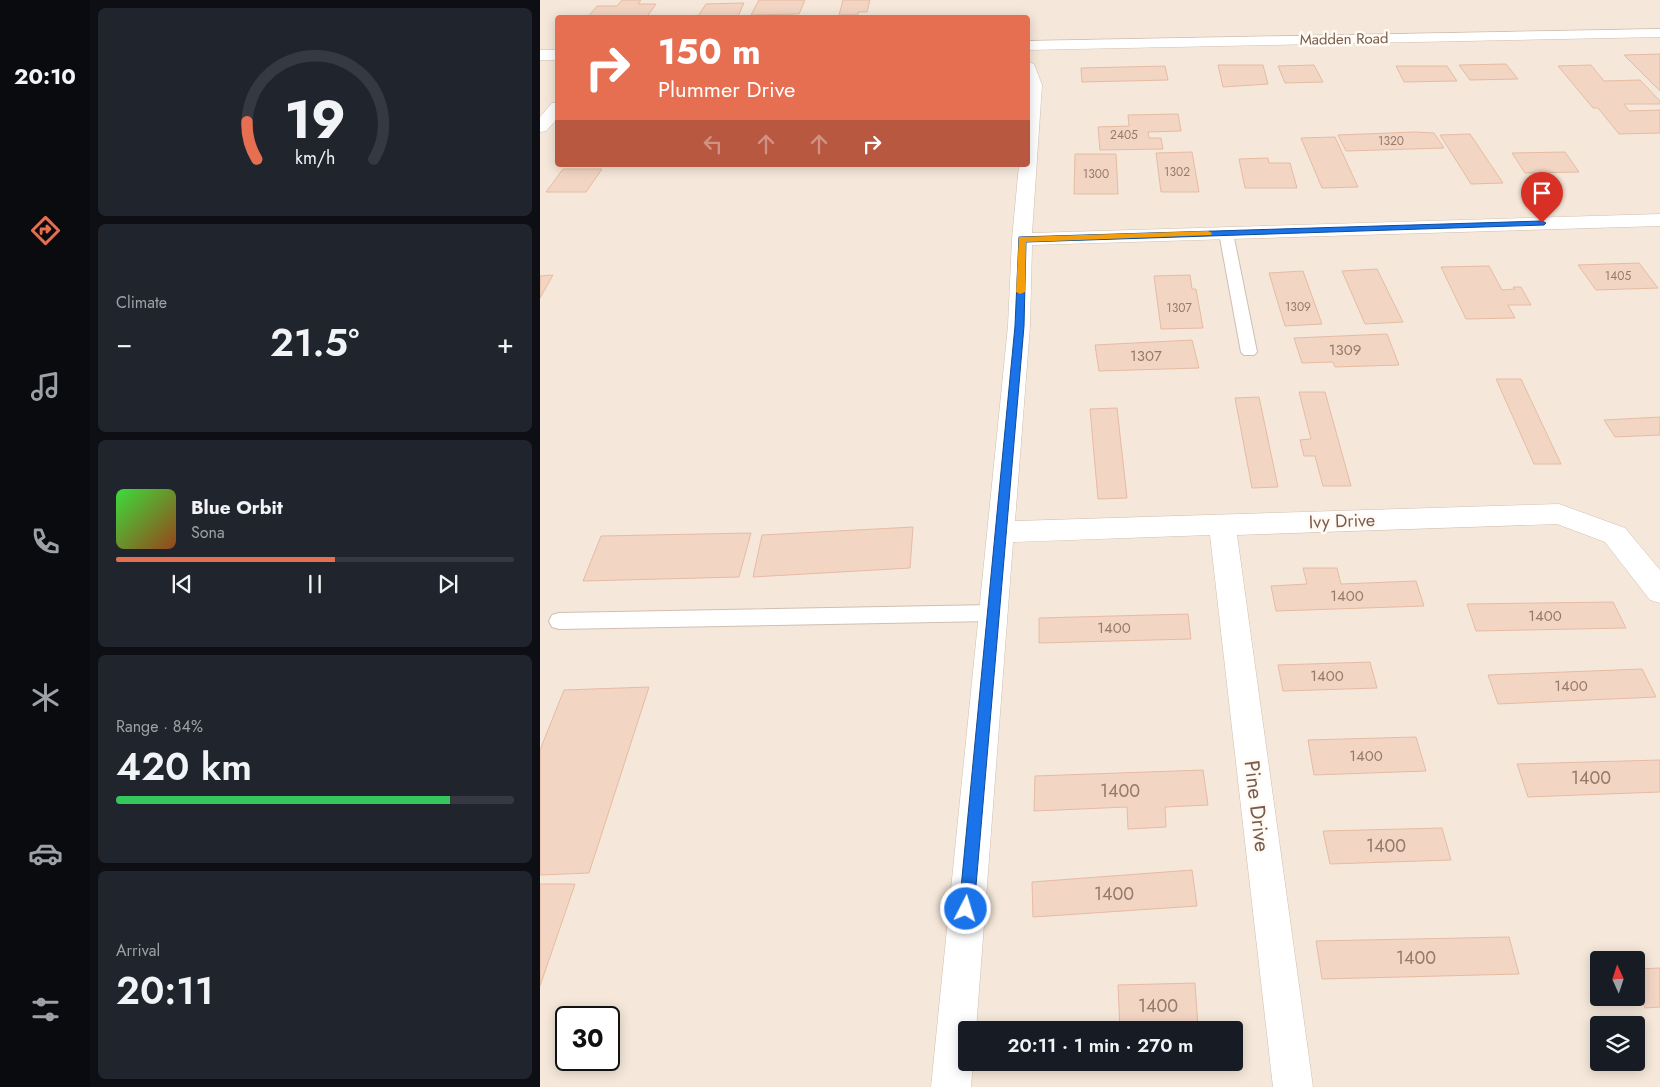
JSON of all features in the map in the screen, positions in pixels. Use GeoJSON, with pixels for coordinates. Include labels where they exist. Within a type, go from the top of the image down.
{"type":"FeatureCollection","features":[{"type":"Feature","properties":{"kind":"street","name":"Madden Road"},"geometry":{"type":"LineString","coordinates":[[1030,46],[1660,33]]}},
{"type":"Feature","properties":{"kind":"street"},"geometry":{"type":"LineString","coordinates":[[540,55],[555,55]]}},
{"type":"Feature","properties":{"kind":"street"},"geometry":{"type":"LineString","coordinates":[[1030,73],[1034,85],[1030,136]]}},
{"type":"Feature","properties":{"kind":"street"},"geometry":{"type":"LineString","coordinates":[[540,128],[555,110]]}},
{"type":"Feature","properties":{"kind":"street"},"geometry":{"type":"LineString","coordinates":[[951,1087],[1019,326],[1022,239],[1028,167]]}},
{"type":"Feature","properties":{"kind":"street"},"geometry":{"type":"LineString","coordinates":[[1022,239],[1660,220]]}},
{"type":"Feature","properties":{"kind":"street","name":"Ivy Drive"},"geometry":{"type":"LineString","coordinates":[[1000,532],[1559,514],[1615,535],[1659,588]]}},
{"type":"Feature","properties":{"kind":"street","name":"Pine Drive"},"geometry":{"type":"LineString","coordinates":[[1222,525],[1293,1087]]}},
{"type":"Feature","properties":{"kind":"lane"},"geometry":{"type":"LineString","coordinates":[[1226,233],[1249,352]]}},
{"type":"Feature","properties":{"kind":"lane"},"geometry":{"type":"LineString","coordinates":[[559,621],[992,613]]}},
{"type":"Feature","properties":{"kind":"shaded area"},"geometry":{"type":"Polygon","coordinates":[[[540,0],[1660,0],[1660,1087],[540,1087],[540,0]]]}},
{"type":"Feature","properties":{"kind":"building"},"geometry":{"type":"Polygon","coordinates":[[[622,0],[641,0],[638,4],[656,4],[648,15],[590,15],[597,6],[617,6],[622,0]]]}},
{"type":"Feature","properties":{"kind":"building"},"geometry":{"type":"Polygon","coordinates":[[[759,0],[805,0],[799,14],[751,15],[759,0]]]}},
{"type":"Feature","properties":{"kind":"building"},"geometry":{"type":"Polygon","coordinates":[[[843,0],[870,0],[867,12],[858,12],[858,15],[839,15],[843,0]]]}},
{"type":"Feature","properties":{"kind":"building"},"geometry":{"type":"Polygon","coordinates":[[[744,3],[738,15],[699,15],[706,4],[744,3]]]}},
{"type":"Feature","properties":{"kind":"building"},"geometry":{"type":"Polygon","coordinates":[[[1660,54],[1660,91],[1624,55],[1660,54]]]}},
{"type":"Feature","properties":{"kind":"building"},"geometry":{"type":"Polygon","coordinates":[[[1506,64],[1518,79],[1470,80],[1459,65],[1506,64]]]}},
{"type":"Feature","properties":{"kind":"building"},"geometry":{"type":"Polygon","coordinates":[[[1218,65],[1263,65],[1268,84],[1223,87],[1218,65]]]}},
{"type":"Feature","properties":{"kind":"building"},"geometry":{"type":"Polygon","coordinates":[[[1314,65],[1323,82],[1285,83],[1278,66],[1314,65]]]}},
{"type":"Feature","properties":{"kind":"building"},"geometry":{"type":"Polygon","coordinates":[[[1591,65],[1604,81],[1640,80],[1660,101],[1660,104],[1624,104],[1629,111],[1660,110],[1660,133],[1619,134],[1598,108],[1593,108],[1558,66],[1591,65]]]}},
{"type":"Feature","properties":{"kind":"building"},"geometry":{"type":"Polygon","coordinates":[[[1165,66],[1168,80],[1082,82],[1081,68],[1165,66]]]}},
{"type":"Feature","properties":{"kind":"building"},"geometry":{"type":"Polygon","coordinates":[[[1396,66],[1447,66],[1457,81],[1404,82],[1396,66]]]}},
{"type":"Feature","properties":{"kind":"building"},"geometry":{"type":"Polygon","coordinates":[[[1178,114],[1181,131],[1148,132],[1149,138],[1161,138],[1163,149],[1100,150],[1098,127],[1129,126],[1128,115],[1178,114]]]}},
{"type":"Feature","properties":{"kind":"building"},"geometry":{"type":"Polygon","coordinates":[[[1434,133],[1444,148],[1346,151],[1338,135],[1434,133]]]}},
{"type":"Feature","properties":{"kind":"building"},"geometry":{"type":"Polygon","coordinates":[[[1470,134],[1503,183],[1471,184],[1440,135],[1470,134]]]}},
{"type":"Feature","properties":{"kind":"building"},"geometry":{"type":"Polygon","coordinates":[[[1335,137],[1358,187],[1322,188],[1301,138],[1335,137]]]}},
{"type":"Feature","properties":{"kind":"building"},"geometry":{"type":"Polygon","coordinates":[[[1192,152],[1199,192],[1161,192],[1156,153],[1192,152]]]}},
{"type":"Feature","properties":{"kind":"building"},"geometry":{"type":"Polygon","coordinates":[[[1565,152],[1579,172],[1525,173],[1512,153],[1565,152]]]}},
{"type":"Feature","properties":{"kind":"building"},"geometry":{"type":"Polygon","coordinates":[[[1075,154],[1116,154],[1118,194],[1074,194],[1075,154]]]}},
{"type":"Feature","properties":{"kind":"building"},"geometry":{"type":"Polygon","coordinates":[[[1268,158],[1269,163],[1290,163],[1297,188],[1245,188],[1239,159],[1268,158]]]}},
{"type":"Feature","properties":{"kind":"building"},"geometry":{"type":"Polygon","coordinates":[[[563,169],[602,169],[586,192],[546,192],[563,169]]]}},
{"type":"Feature","properties":{"kind":"building"},"geometry":{"type":"Polygon","coordinates":[[[1639,263],[1658,288],[1596,290],[1578,265],[1639,263]]]}},
{"type":"Feature","properties":{"kind":"building"},"geometry":{"type":"Polygon","coordinates":[[[1489,266],[1502,290],[1521,287],[1531,305],[1508,305],[1515,318],[1466,319],[1441,267],[1489,266]]]}},
{"type":"Feature","properties":{"kind":"building"},"geometry":{"type":"Polygon","coordinates":[[[1377,269],[1403,322],[1365,324],[1342,271],[1377,269]]]}},
{"type":"Feature","properties":{"kind":"building"},"geometry":{"type":"Polygon","coordinates":[[[1303,271],[1322,324],[1285,326],[1269,273],[1303,271]]]}},
{"type":"Feature","properties":{"kind":"building"},"geometry":{"type":"Polygon","coordinates":[[[553,275],[540,298],[540,276],[553,275]]]}},
{"type":"Feature","properties":{"kind":"building"},"geometry":{"type":"Polygon","coordinates":[[[1190,275],[1192,289],[1196,289],[1203,328],[1161,329],[1154,276],[1190,275]]]}},
{"type":"Feature","properties":{"kind":"building"},"geometry":{"type":"Polygon","coordinates":[[[1387,334],[1399,365],[1335,367],[1333,362],[1302,363],[1294,338],[1387,334]]]}},
{"type":"Feature","properties":{"kind":"building"},"geometry":{"type":"Polygon","coordinates":[[[1192,340],[1199,368],[1099,371],[1095,345],[1192,340]]]}},
{"type":"Feature","properties":{"kind":"building"},"geometry":{"type":"Polygon","coordinates":[[[1496,379],[1521,379],[1561,464],[1534,464],[1496,379]]]}},
{"type":"Feature","properties":{"kind":"building"},"geometry":{"type":"Polygon","coordinates":[[[1299,392],[1325,392],[1351,486],[1323,486],[1315,456],[1304,456],[1300,440],[1311,439],[1299,392]]]}},
{"type":"Feature","properties":{"kind":"building"},"geometry":{"type":"Polygon","coordinates":[[[1259,397],[1278,487],[1252,488],[1235,398],[1259,397]]]}},
{"type":"Feature","properties":{"kind":"building"},"geometry":{"type":"Polygon","coordinates":[[[1117,408],[1127,498],[1098,499],[1090,409],[1117,408]]]}},
{"type":"Feature","properties":{"kind":"building"},"geometry":{"type":"Polygon","coordinates":[[[1660,417],[1660,435],[1615,437],[1604,420],[1660,417]]]}},
{"type":"Feature","properties":{"kind":"building"},"geometry":{"type":"Polygon","coordinates":[[[913,527],[910,568],[753,577],[762,535],[913,527]]]}},
{"type":"Feature","properties":{"kind":"building"},"geometry":{"type":"Polygon","coordinates":[[[751,533],[739,577],[583,581],[601,536],[751,533]]]}},
{"type":"Feature","properties":{"kind":"building"},"geometry":{"type":"Polygon","coordinates":[[[1303,568],[1337,568],[1341,584],[1416,581],[1424,606],[1276,611],[1271,586],[1307,584],[1303,568]]]}},
{"type":"Feature","properties":{"kind":"building"},"geometry":{"type":"Polygon","coordinates":[[[1613,602],[1626,628],[1476,631],[1467,604],[1613,602]]]}},
{"type":"Feature","properties":{"kind":"building"},"geometry":{"type":"Polygon","coordinates":[[[1188,614],[1191,639],[1039,643],[1039,618],[1188,614]]]}},
{"type":"Feature","properties":{"kind":"building"},"geometry":{"type":"Polygon","coordinates":[[[1370,662],[1377,688],[1283,691],[1278,665],[1370,662]]]}},
{"type":"Feature","properties":{"kind":"building"},"geometry":{"type":"Polygon","coordinates":[[[1642,669],[1656,697],[1498,704],[1488,675],[1642,669]]]}},
{"type":"Feature","properties":{"kind":"building"},"geometry":{"type":"Polygon","coordinates":[[[649,687],[589,873],[540,875],[540,750],[564,690],[649,687]]]}},
{"type":"Feature","properties":{"kind":"building"},"geometry":{"type":"Polygon","coordinates":[[[1416,737],[1426,771],[1314,775],[1308,740],[1416,737]]]}},
{"type":"Feature","properties":{"kind":"building"},"geometry":{"type":"Polygon","coordinates":[[[1660,760],[1660,792],[1528,797],[1517,764],[1660,760]]]}},
{"type":"Feature","properties":{"kind":"building"},"geometry":{"type":"Polygon","coordinates":[[[1203,770],[1208,805],[1165,807],[1166,827],[1128,829],[1127,807],[1034,811],[1035,776],[1203,770]]]}},
{"type":"Feature","properties":{"kind":"building"},"geometry":{"type":"Polygon","coordinates":[[[1442,828],[1451,860],[1330,864],[1323,831],[1442,828]]]}},
{"type":"Feature","properties":{"kind":"building"},"geometry":{"type":"Polygon","coordinates":[[[1192,870],[1197,906],[1033,917],[1032,882],[1192,870]]]}},
{"type":"Feature","properties":{"kind":"building"},"geometry":{"type":"Polygon","coordinates":[[[540,884],[575,884],[540,986],[540,884]]]}},
{"type":"Feature","properties":{"kind":"building"},"geometry":{"type":"Polygon","coordinates":[[[1509,937],[1519,974],[1322,979],[1316,941],[1509,937]]]}},
{"type":"Feature","properties":{"kind":"building"},"geometry":{"type":"Polygon","coordinates":[[[1660,968],[1660,1007],[1645,1008],[1645,969],[1660,968]]]}},
{"type":"Feature","properties":{"kind":"building"},"geometry":{"type":"Polygon","coordinates":[[[1195,983],[1198,1021],[1120,1021],[1118,985],[1195,983]]]}},
{"type":"Feature","properties":{"kind":"slow traffic"},"geometry":{"type":"LineString","coordinates":[[1020,292],[1022,239],[1208,233]]}},
{"type":"Feature","properties":{"kind":"route"},"geometry":{"type":"LineString","coordinates":[[966,909],[1019,326],[1022,239],[1542,223]]}}]}
